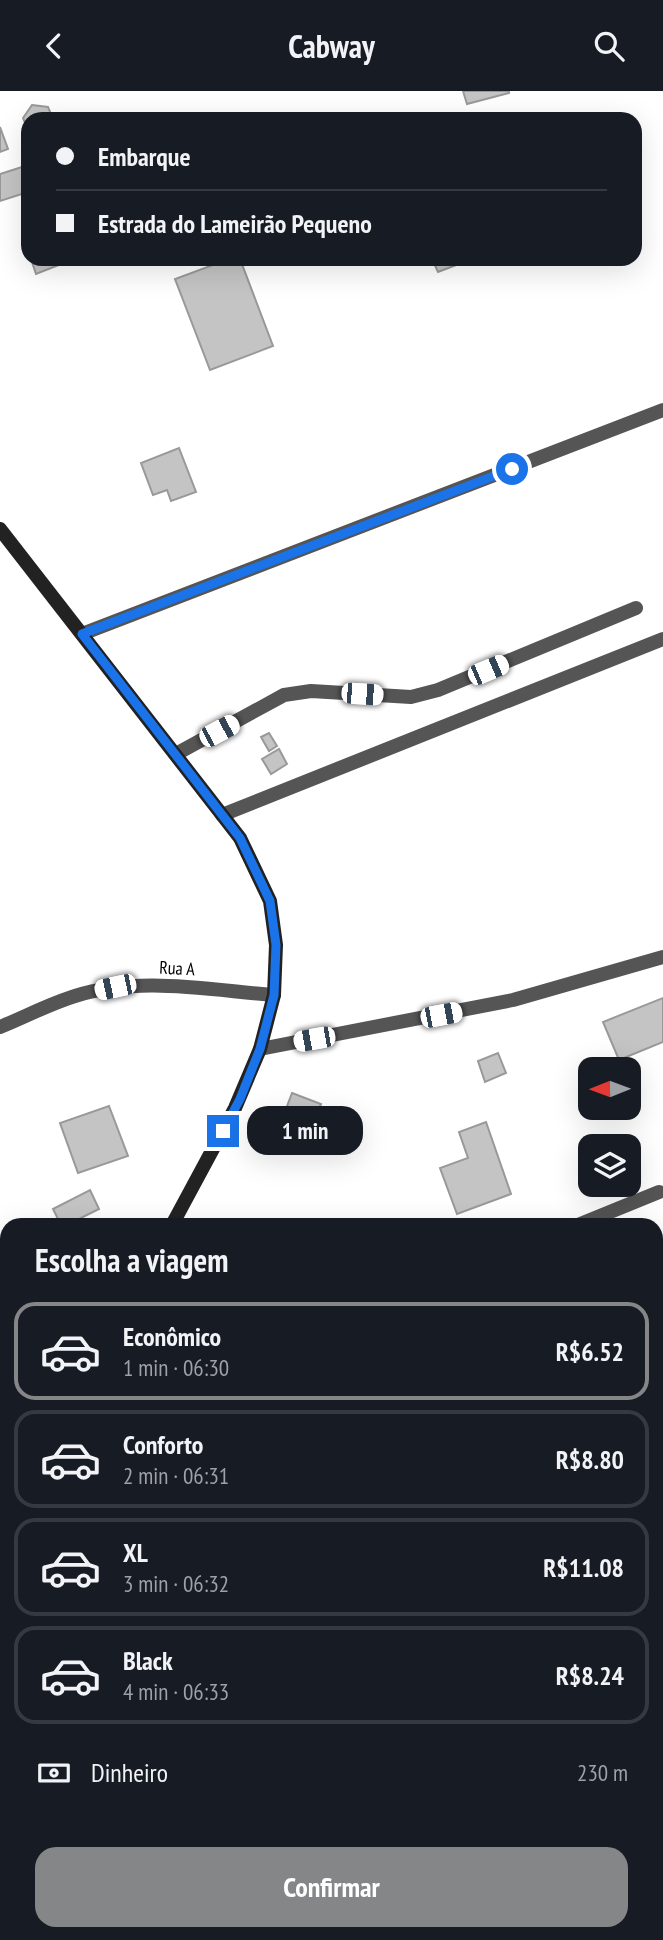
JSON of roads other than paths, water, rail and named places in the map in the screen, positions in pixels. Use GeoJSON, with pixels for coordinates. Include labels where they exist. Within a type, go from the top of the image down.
{"type":"FeatureCollection","features":[{"type":"Feature","properties":{"kind":"street"},"geometry":{"type":"LineString","coordinates":[[82,634],[663,410]]}},
{"type":"Feature","properties":{"kind":"street"},"geometry":{"type":"LineString","coordinates":[[0,529],[240,838],[270,901],[276,945],[274,995],[260,1049],[235,1108],[176,1218]]}},
{"type":"Feature","properties":{"kind":"street"},"geometry":{"type":"LineString","coordinates":[[176,754],[284,695],[311,691],[411,697],[438,690],[636,608]]}},
{"type":"Feature","properties":{"kind":"street"},"geometry":{"type":"LineString","coordinates":[[222,815],[663,639]]}},
{"type":"Feature","properties":{"kind":"street"},"geometry":{"type":"LineString","coordinates":[[260,1049],[513,1000],[663,957]]}},
{"type":"Feature","properties":{"kind":"street","name":"Rua A"},"geometry":{"type":"LineString","coordinates":[[0,1027],[75,996],[115,987],[158,985],[274,995]]}},
{"type":"Feature","properties":{"kind":"street"},"geometry":{"type":"LineString","coordinates":[[595,1218],[659,1192]]}}]}
